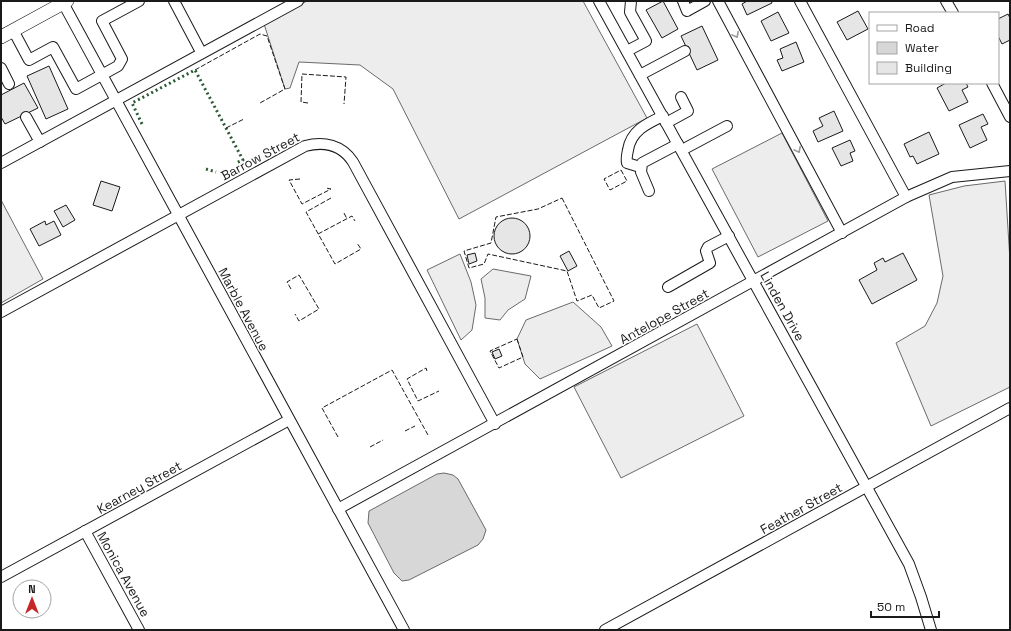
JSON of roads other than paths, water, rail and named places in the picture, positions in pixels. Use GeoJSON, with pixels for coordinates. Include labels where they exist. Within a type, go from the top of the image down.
{"type":"FeatureCollection","features":[{"type":"Feature","properties":{"kind":"main road"},"geometry":{"type":"LineString","coordinates":[[1,37],[64,2]]}},
{"type":"Feature","properties":{"kind":"street"},"geometry":{"type":"LineString","coordinates":[[13,30],[29,60],[53,47],[76,89],[103,76],[118,66],[122,59],[102,21],[140,1]]}},
{"type":"Feature","properties":{"kind":"street"},"geometry":{"type":"LineString","coordinates":[[174,1],[202,52]]}},
{"type":"Feature","properties":{"kind":"street"},"geometry":{"type":"LineString","coordinates":[[1,163],[298,1]]}},
{"type":"Feature","properties":{"kind":"street","name":"Linden Drive"},"geometry":{"type":"LineString","coordinates":[[599,1],[867,486],[908,564],[921,597],[931,630]]}},
{"type":"Feature","properties":{"kind":"street"},"geometry":{"type":"LineString","coordinates":[[627,51],[646,41],[630,12],[631,1]]}},
{"type":"Feature","properties":{"kind":"street"},"geometry":{"type":"LineString","coordinates":[[683,1],[687,11],[705,1]]}},
{"type":"Feature","properties":{"kind":"street"},"geometry":{"type":"LineString","coordinates":[[718,1],[842,233]]}},
{"type":"Feature","properties":{"kind":"street"},"geometry":{"type":"LineString","coordinates":[[800,1],[906,197]]}},
{"type":"Feature","properties":{"kind":"street"},"geometry":{"type":"LineString","coordinates":[[946,1],[952,12]]}},
{"type":"Feature","properties":{"kind":"street","name":"Marble Avenue"},"geometry":{"type":"LineString","coordinates":[[64,2],[115,101],[404,630]]}},
{"type":"Feature","properties":{"kind":"street"},"geometry":{"type":"LineString","coordinates":[[640,75],[685,51]]}},
{"type":"Feature","properties":{"kind":"street"},"geometry":{"type":"LineString","coordinates":[[1,68],[9,84]]}},
{"type":"Feature","properties":{"kind":"street"},"geometry":{"type":"LineString","coordinates":[[993,84],[1010,117]]}},
{"type":"Feature","properties":{"kind":"street"},"geometry":{"type":"LineString","coordinates":[[640,166],[627,163],[629,143],[633,136],[638,130],[688,111],[681,97]]}},
{"type":"Feature","properties":{"kind":"street"},"geometry":{"type":"LineString","coordinates":[[26,117],[40,142]]}},
{"type":"Feature","properties":{"kind":"street"},"geometry":{"type":"LineString","coordinates":[[640,166],[642,163],[727,126]]}},
{"type":"Feature","properties":{"kind":"street","name":"Barrow Street"},"geometry":{"type":"LineString","coordinates":[[1,312],[178,214],[306,146],[325,143],[336,146],[345,152],[353,162],[495,424]]}},
{"type":"Feature","properties":{"kind":"street"},"geometry":{"type":"LineString","coordinates":[[640,166],[649,190]]}},
{"type":"Feature","properties":{"kind":"street","name":"Antelope Street"},"geometry":{"type":"LineString","coordinates":[[338,509],[906,197],[952,176],[1010,171]]}},
{"type":"Feature","properties":{"kind":"street"},"geometry":{"type":"LineString","coordinates":[[668,287],[710,263],[706,251],[708,247],[729,236]]}},
{"type":"Feature","properties":{"kind":"street","name":"Feather Street"},"geometry":{"type":"LineString","coordinates":[[605,630],[1010,408]]}},
{"type":"Feature","properties":{"kind":"street","name":"Kearney Street"},"geometry":{"type":"LineString","coordinates":[[1,577],[289,420]]}},
{"type":"Feature","properties":{"kind":"street","name":"Monica Avenue"},"geometry":{"type":"LineString","coordinates":[[85,531],[139,630]]}},
{"type":"Feature","properties":{"kind":"water"},"geometry":{"type":"Polygon","coordinates":[[[444,473],[453,475],[458,479],[486,530],[483,539],[478,545],[409,580],[402,581],[394,573],[368,523],[369,511],[437,474],[444,473]]]}}]}
